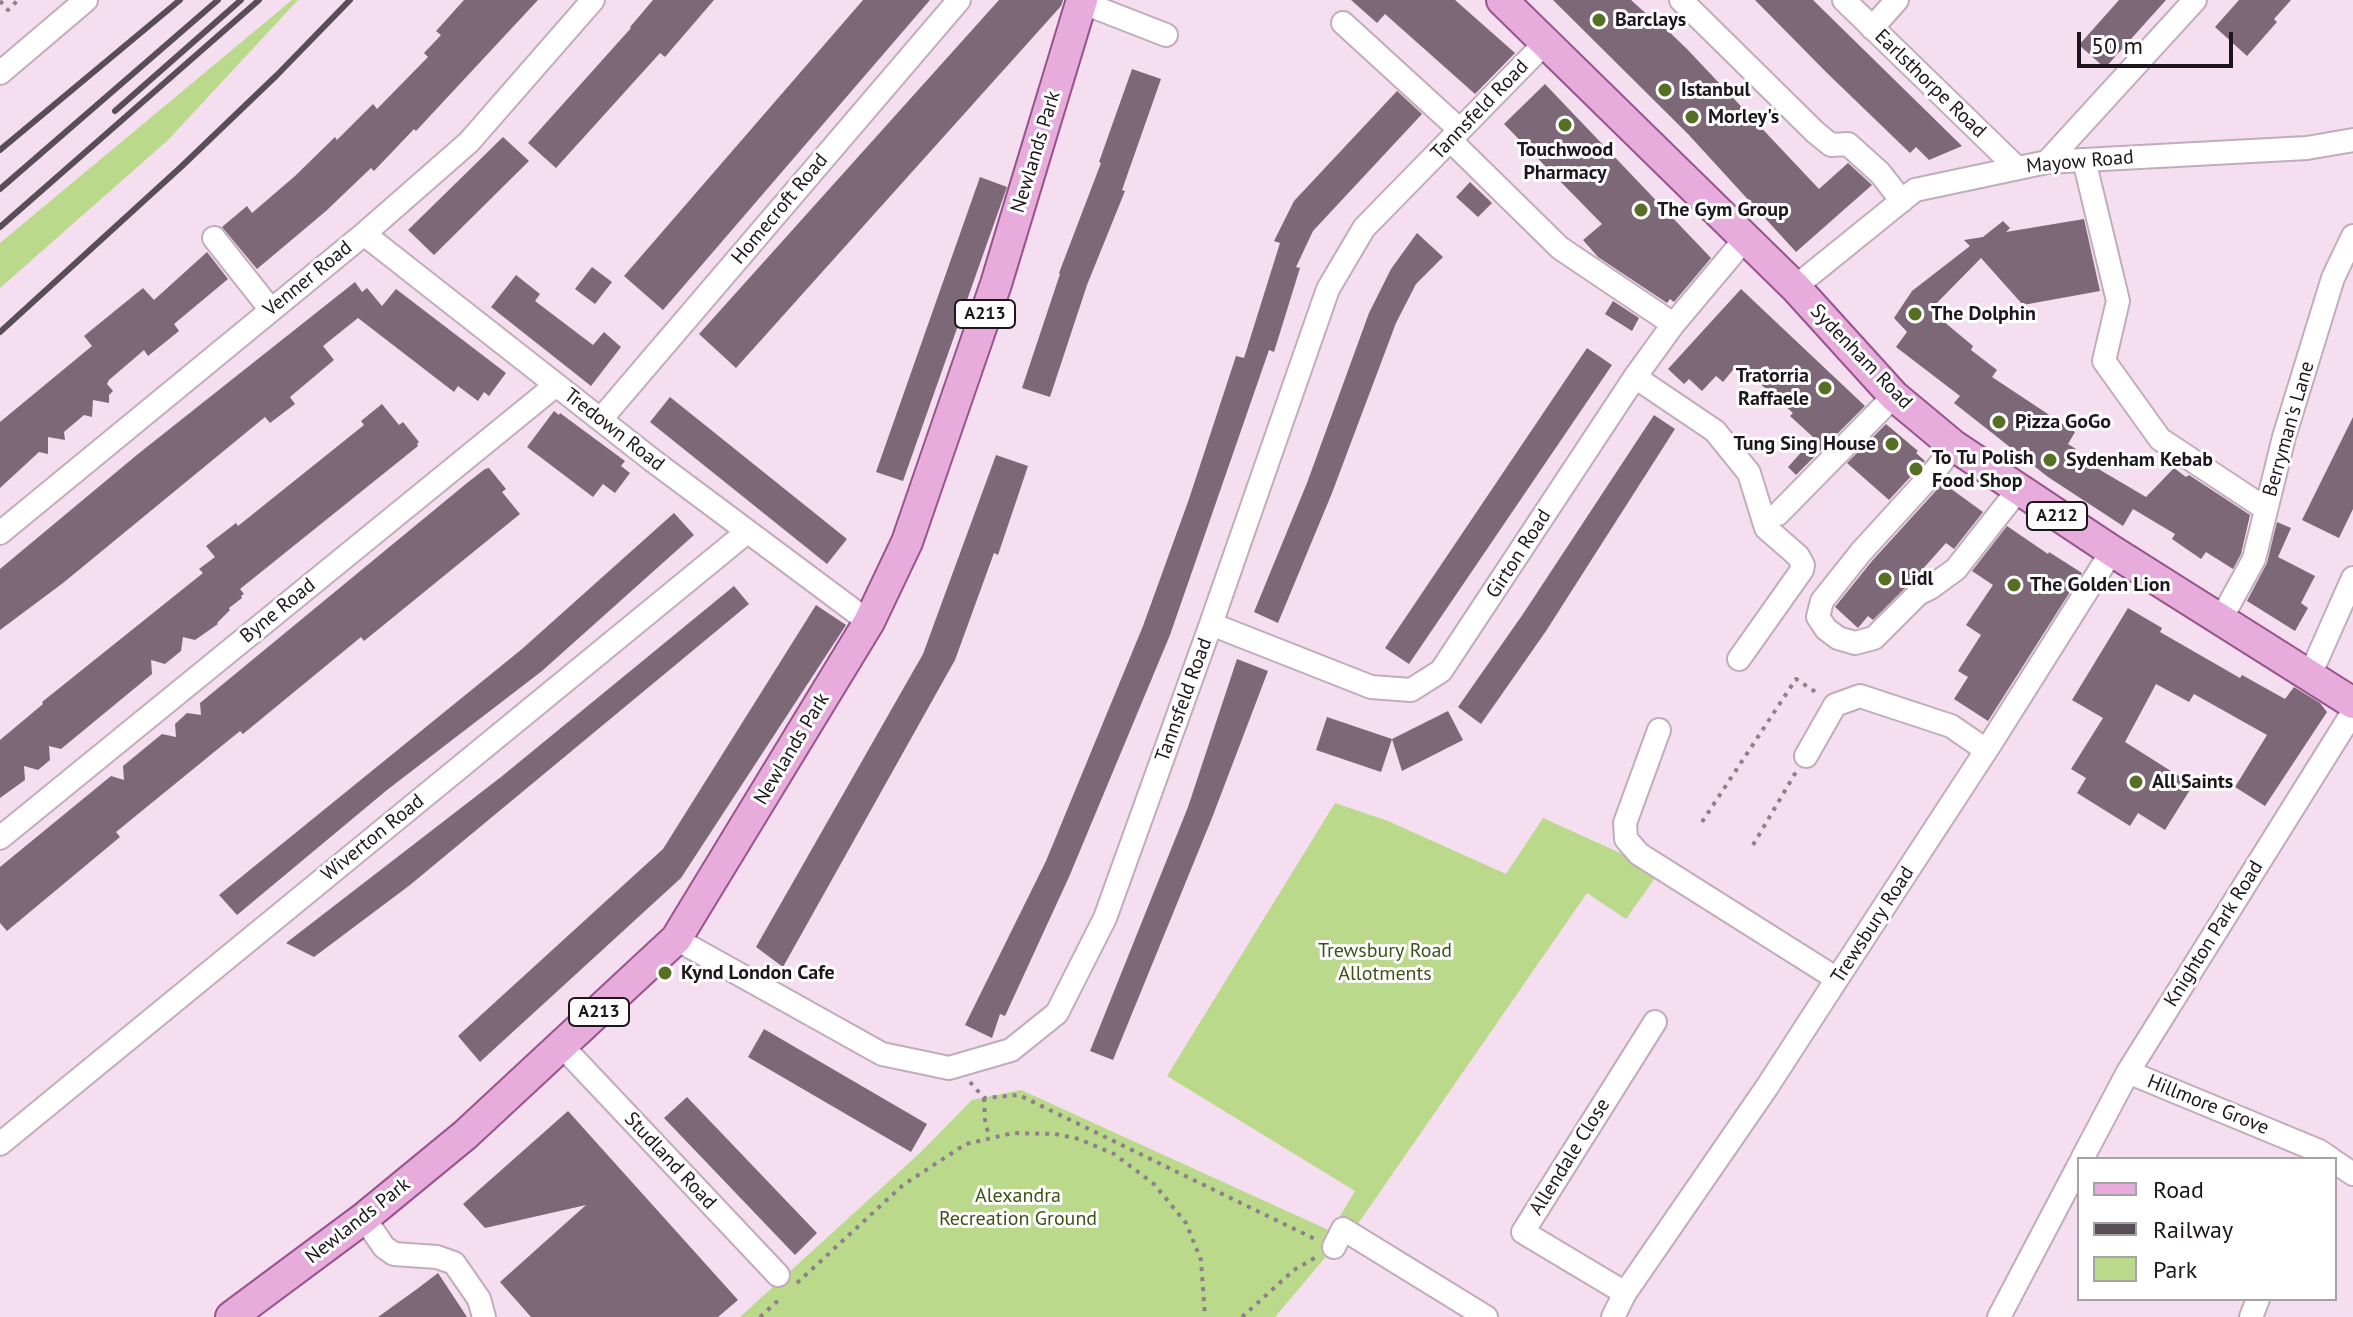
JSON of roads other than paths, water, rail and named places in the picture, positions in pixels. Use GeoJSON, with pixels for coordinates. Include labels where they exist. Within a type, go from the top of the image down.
{"type":"FeatureCollection","features":[{"type":"Feature","properties":{"kind":"main road","name":"Sydenham Road"},"geometry":{"type":"LineString","coordinates":[[1502,0],[1795,287],[1894,396],[1954,446],[2112,551],[2353,703]]}},
{"type":"Feature","properties":{"kind":"main road","name":"Newlands Park"},"geometry":{"type":"LineString","coordinates":[[240,1314],[465,1135],[676,939],[869,622],[907,542],[981,327],[1081,1]]}},
{"type":"Feature","properties":{"kind":"street"},"geometry":{"type":"LineString","coordinates":[[1,70],[86,0]]}},
{"type":"Feature","properties":{"kind":"street","name":"Venner Road"},"geometry":{"type":"LineString","coordinates":[[0,533],[364,234],[469,142],[593,0]]}},
{"type":"Feature","properties":{"kind":"street","name":"Homecroft Road"},"geometry":{"type":"LineString","coordinates":[[601,419],[959,0]]}},
{"type":"Feature","properties":{"kind":"street"},"geometry":{"type":"LineString","coordinates":[[1681,0],[1815,132],[1831,145],[1848,144],[1880,173],[1902,201]]}},
{"type":"Feature","properties":{"kind":"street","name":"Earlsthorpe Road"},"geometry":{"type":"LineString","coordinates":[[1844,0],[2016,167]]}},
{"type":"Feature","properties":{"kind":"street"},"geometry":{"type":"LineString","coordinates":[[1872,28],[1897,0]]}},
{"type":"Feature","properties":{"kind":"street"},"geometry":{"type":"LineString","coordinates":[[2047,162],[2195,0]]}},
{"type":"Feature","properties":{"kind":"street"},"geometry":{"type":"LineString","coordinates":[[1081,1],[1166,35]]}},
{"type":"Feature","properties":{"kind":"street"},"geometry":{"type":"LineString","coordinates":[[1343,23],[1455,135],[1560,248],[1673,324]]}},
{"type":"Feature","properties":{"kind":"street","name":"Tannsfeld Road"},"geometry":{"type":"LineString","coordinates":[[676,939],[882,1054],[949,1068],[1011,1050],[1057,1013],[1105,918],[1328,289],[1364,228],[1545,43]]}},
{"type":"Feature","properties":{"kind":"street","name":"Mayow Road"},"geometry":{"type":"LineString","coordinates":[[1795,287],[1915,190],[2047,162],[2307,148],[2353,140]]}},
{"type":"Feature","properties":{"kind":"street"},"geometry":{"type":"LineString","coordinates":[[2084,160],[2118,301],[2104,361],[2160,439],[2266,509]]}},
{"type":"Feature","properties":{"kind":"street","name":"Tredown Road"},"geometry":{"type":"LineString","coordinates":[[364,234],[747,532],[869,622]]}},
{"type":"Feature","properties":{"kind":"street","name":"Berryman's Lane"},"geometry":{"type":"LineString","coordinates":[[2221,619],[2254,559],[2284,437],[2333,278],[2353,236]]}},
{"type":"Feature","properties":{"kind":"street"},"geometry":{"type":"LineString","coordinates":[[214,238],[271,310]]}},
{"type":"Feature","properties":{"kind":"street","name":"Girton Road"},"geometry":{"type":"LineString","coordinates":[[1211,624],[1371,687],[1411,690],[1441,671],[1635,377],[1673,324],[1745,239]]}},
{"type":"Feature","properties":{"kind":"street"},"geometry":{"type":"LineString","coordinates":[[1635,377],[1715,431],[1749,473],[1766,528],[1798,556],[1803,565],[1739,659]]}},
{"type":"Feature","properties":{"kind":"street","name":"Byne Road"},"geometry":{"type":"LineString","coordinates":[[0,838],[556,385]]}},
{"type":"Feature","properties":{"kind":"street"},"geometry":{"type":"LineString","coordinates":[[1778,514],[1894,396]]}},
{"type":"Feature","properties":{"kind":"street"},"geometry":{"type":"LineString","coordinates":[[1954,446],[1822,601],[1818,617],[1826,629],[1838,638],[1855,643],[1874,638],[1918,594],[1956,569],[2018,490]]}},
{"type":"Feature","properties":{"kind":"street","name":"Wiverton Road"},"geometry":{"type":"LineString","coordinates":[[0,1144],[747,532]]}},
{"type":"Feature","properties":{"kind":"street","name":"Trewsbury Road"},"geometry":{"type":"LineString","coordinates":[[1613,1317],[1625,1293],[1767,1087],[2112,551]]}},
{"type":"Feature","properties":{"kind":"street"},"geometry":{"type":"LineString","coordinates":[[2310,675],[2353,578]]}},
{"type":"Feature","properties":{"kind":"street"},"geometry":{"type":"LineString","coordinates":[[1806,756],[1835,705],[1860,696],[1951,726],[1986,750]]}},
{"type":"Feature","properties":{"kind":"street","name":"Knighton Park Road"},"geometry":{"type":"LineString","coordinates":[[2083,1157],[2128,1072],[2353,712]]}},
{"type":"Feature","properties":{"kind":"street"},"geometry":{"type":"LineString","coordinates":[[1659,730],[1625,823],[1626,839],[1639,854],[1837,979]]}},
{"type":"Feature","properties":{"kind":"street","name":"Allendale Close"},"geometry":{"type":"LineString","coordinates":[[1625,1293],[1523,1232],[1655,1022]]}},
{"type":"Feature","properties":{"kind":"street","name":"Studland Road"},"geometry":{"type":"LineString","coordinates":[[562,1046],[778,1275]]}},
{"type":"Feature","properties":{"kind":"street","name":"Hillmore Grove"},"geometry":{"type":"LineString","coordinates":[[2128,1072],[2323,1157]]}},
{"type":"Feature","properties":{"kind":"street"},"geometry":{"type":"LineString","coordinates":[[1999,1317],[2077,1169]]}},
{"type":"Feature","properties":{"kind":"street"},"geometry":{"type":"LineString","coordinates":[[364,1218],[384,1247],[394,1254],[437,1257],[454,1263],[479,1299],[484,1317]]}},
{"type":"Feature","properties":{"kind":"street"},"geometry":{"type":"LineString","coordinates":[[1334,1247],[1343,1229],[1486,1317]]}},
{"type":"Feature","properties":{"kind":"railway"},"geometry":{"type":"LineString","coordinates":[[0,150],[180,0]]}},
{"type":"Feature","properties":{"kind":"railway"},"geometry":{"type":"LineString","coordinates":[[0,189],[218,0]]}},
{"type":"Feature","properties":{"kind":"railway"},"geometry":{"type":"LineString","coordinates":[[115,111],[241,0]]}},
{"type":"Feature","properties":{"kind":"railway"},"geometry":{"type":"LineString","coordinates":[[0,227],[259,0]]}},
{"type":"Feature","properties":{"kind":"railway"},"geometry":{"type":"LineString","coordinates":[[0,332],[182,166],[350,0]]}},
{"type":"Feature","properties":{"kind":"place","name":"Barclays"},"geometry":{"type":"Point","coordinates":[1599,20]}},
{"type":"Feature","properties":{"kind":"place","name":"Istanbul"},"geometry":{"type":"Point","coordinates":[1665,90]}},
{"type":"Feature","properties":{"kind":"place","name":"Morley's"},"geometry":{"type":"Point","coordinates":[1692,117]}},
{"type":"Feature","properties":{"kind":"place","name":"Touchwood Pharmacy"},"geometry":{"type":"Point","coordinates":[1565,125]}},
{"type":"Feature","properties":{"kind":"place","name":"The Gym Group"},"geometry":{"type":"Point","coordinates":[1641,210]}},
{"type":"Feature","properties":{"kind":"place","name":"The Dolphin"},"geometry":{"type":"Point","coordinates":[1915,314]}},
{"type":"Feature","properties":{"kind":"place","name":"Tratorria Raffaele"},"geometry":{"type":"Point","coordinates":[1825,388]}},
{"type":"Feature","properties":{"kind":"place","name":"Pizza GoGo"},"geometry":{"type":"Point","coordinates":[1999,422]}},
{"type":"Feature","properties":{"kind":"place","name":"Tung Sing House"},"geometry":{"type":"Point","coordinates":[1892,444]}},
{"type":"Feature","properties":{"kind":"place","name":"Sydenham Kebab"},"geometry":{"type":"Point","coordinates":[2050,460]}},
{"type":"Feature","properties":{"kind":"place","name":"To Tu Polish Food Shop"},"geometry":{"type":"Point","coordinates":[1916,469]}},
{"type":"Feature","properties":{"kind":"place","name":"Lidl"},"geometry":{"type":"Point","coordinates":[1885,579]}},
{"type":"Feature","properties":{"kind":"place","name":"The Golden Lion"},"geometry":{"type":"Point","coordinates":[2014,585]}},
{"type":"Feature","properties":{"kind":"place","name":"All Saints"},"geometry":{"type":"Point","coordinates":[2136,782]}},
{"type":"Feature","properties":{"kind":"place","name":"Kynd London Cafe"},"geometry":{"type":"Point","coordinates":[665,973]}},
{"type":"Feature","properties":{"kind":"park label","name":"Trewsbury Road Allotments"},"geometry":{"type":"Point","coordinates":[1385,962]}},
{"type":"Feature","properties":{"kind":"park label","name":"Alexandra Recreation Ground"},"geometry":{"type":"Point","coordinates":[1018,1208]}}]}
